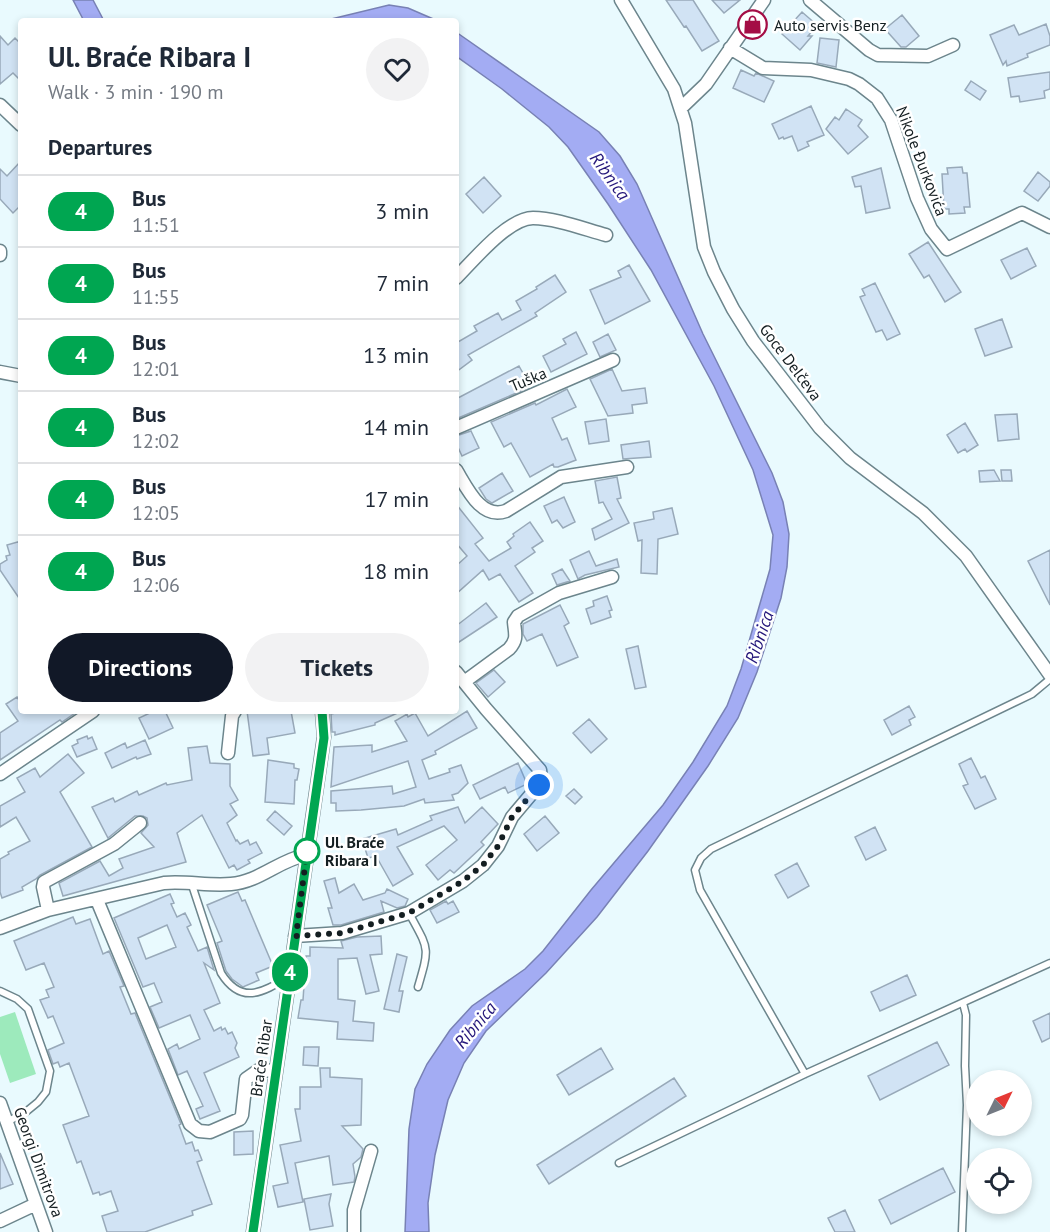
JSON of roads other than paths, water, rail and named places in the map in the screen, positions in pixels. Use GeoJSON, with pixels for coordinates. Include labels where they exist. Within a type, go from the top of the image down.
{"type":"FeatureCollection","features":[{"type":"Feature","properties":{"kind":"street","name":"Goce Delčeva"},"geometry":{"type":"LineString","coordinates":[[621,0],[664,69],[681,108],[704,247],[728,300],[753,341],[820,428],[843,451],[923,513],[966,556],[1050,677]]}},
{"type":"Feature","properties":{"kind":"street"},"geometry":{"type":"LineString","coordinates":[[681,108],[706,84],[764,0]]}},
{"type":"Feature","properties":{"kind":"street"},"geometry":{"type":"LineString","coordinates":[[810,0],[870,51],[878,55],[928,56],[953,45]]}},
{"type":"Feature","properties":{"kind":"street","name":"Nikole Đurkovića"},"geometry":{"type":"LineString","coordinates":[[730,48],[763,68],[812,70],[849,79],[877,98],[891,120],[917,198],[931,229],[947,249],[1022,213],[1050,227]]}},
{"type":"Feature","properties":{"kind":"street"},"geometry":{"type":"LineString","coordinates":[[0,105],[18,121]]}},
{"type":"Feature","properties":{"kind":"street"},"geometry":{"type":"LineString","coordinates":[[459,275],[504,231],[517,222],[530,218],[606,235]]}},
{"type":"Feature","properties":{"kind":"street","name":"Tuška"},"geometry":{"type":"LineString","coordinates":[[459,427],[613,360]]}},
{"type":"Feature","properties":{"kind":"street"},"geometry":{"type":"LineString","coordinates":[[0,372],[18,375]]}},
{"type":"Feature","properties":{"kind":"street"},"geometry":{"type":"LineString","coordinates":[[459,474],[481,507],[498,514],[561,477],[627,467]]}},
{"type":"Feature","properties":{"kind":"street"},"geometry":{"type":"LineString","coordinates":[[296,936],[342,933],[409,913],[463,881],[483,865],[498,846],[512,817],[539,785],[541,778],[540,770],[460,677],[509,649],[515,643],[517,636],[514,622],[518,616],[559,593],[612,577]]}},
{"type":"Feature","properties":{"kind":"street"},"geometry":{"type":"LineString","coordinates":[[0,774],[89,714]]}},
{"type":"Feature","properties":{"kind":"street"},"geometry":{"type":"LineString","coordinates":[[228,753],[233,714]]}},
{"type":"Feature","properties":{"kind":"street","name":"Braće Ribar"},"geometry":{"type":"LineString","coordinates":[[253,1232],[324,738],[322,714]]}},
{"type":"Feature","properties":{"kind":"street"},"geometry":{"type":"LineString","coordinates":[[48,910],[44,882],[114,844],[141,823]]}},
{"type":"Feature","properties":{"kind":"street"},"geometry":{"type":"LineString","coordinates":[[0,928],[48,910],[164,883],[231,884],[259,876],[289,859],[306,855]]}},
{"type":"Feature","properties":{"kind":"street"},"geometry":{"type":"LineString","coordinates":[[97,900],[189,1124],[199,1131],[210,1132],[237,1122],[242,1115],[246,1079],[259,1070],[276,1071]]}},
{"type":"Feature","properties":{"kind":"street","name":"Georgi Dimitrova"},"geometry":{"type":"LineString","coordinates":[[0,1103],[3,1123],[46,1232]]}},
{"type":"Feature","properties":{"kind":"street"},"geometry":{"type":"LineString","coordinates":[[354,1232],[354,1210],[371,1151]]}},
{"type":"Feature","properties":{"kind":"street"},"geometry":{"type":"LineString","coordinates":[[0,1221],[36,1204]]}},
{"type":"Feature","properties":{"kind":"lane"},"geometry":{"type":"LineString","coordinates":[[805,1074],[700,890],[695,870],[701,858],[711,849],[1032,694],[1050,677]]}},
{"type":"Feature","properties":{"kind":"lane"},"geometry":{"type":"LineString","coordinates":[[191,882],[221,973],[228,985],[238,992],[250,994],[262,991],[290,976]]}},
{"type":"Feature","properties":{"kind":"lane"},"geometry":{"type":"LineString","coordinates":[[409,913],[427,948],[418,987]]}},
{"type":"Feature","properties":{"kind":"lane"},"geometry":{"type":"LineString","coordinates":[[619,1163],[805,1074],[1050,963]]}},
{"type":"Feature","properties":{"kind":"lane"},"geometry":{"type":"LineString","coordinates":[[0,992],[17,999],[28,1009],[50,1071],[46,1092],[38,1102],[27,1111],[3,1123]]}},
{"type":"Feature","properties":{"kind":"lane"},"geometry":{"type":"LineString","coordinates":[[962,1232],[967,1105],[966,1015],[963,1003]]}},
{"type":"Feature","properties":{"kind":"water"},"geometry":{"type":"Polygon","coordinates":[[[73,0],[93,0],[102,18],[82,18],[73,0]]]}},
{"type":"Feature","properties":{"kind":"water"},"geometry":{"type":"Polygon","coordinates":[[[389,5],[408,8],[431,18],[335,18],[389,5]]]}},
{"type":"Feature","properties":{"kind":"water","name":"Ribnica"},"geometry":{"type":"Polygon","coordinates":[[[459,34],[599,132],[620,156],[637,184],[703,334],[772,473],[783,502],[789,534],[787,567],[781,598],[757,672],[738,718],[708,766],[648,851],[597,917],[546,973],[486,1031],[464,1063],[448,1100],[435,1155],[428,1203],[429,1232],[405,1232],[409,1129],[415,1089],[427,1064],[450,1030],[472,1006],[525,969],[543,951],[663,805],[693,762],[727,706],[741,669],[770,569],[773,535],[753,470],[714,386],[651,270],[568,147],[549,127],[459,58],[459,34]]]}},
{"type":"Feature","properties":{"kind":"place","name":"Auto servis Benz"},"geometry":{"type":"Point","coordinates":[753,25]}},
{"type":"Feature","properties":{"kind":"place","name":"Ul. Braće Ribara I"},"geometry":{"type":"Point","coordinates":[307,851]}}]}
